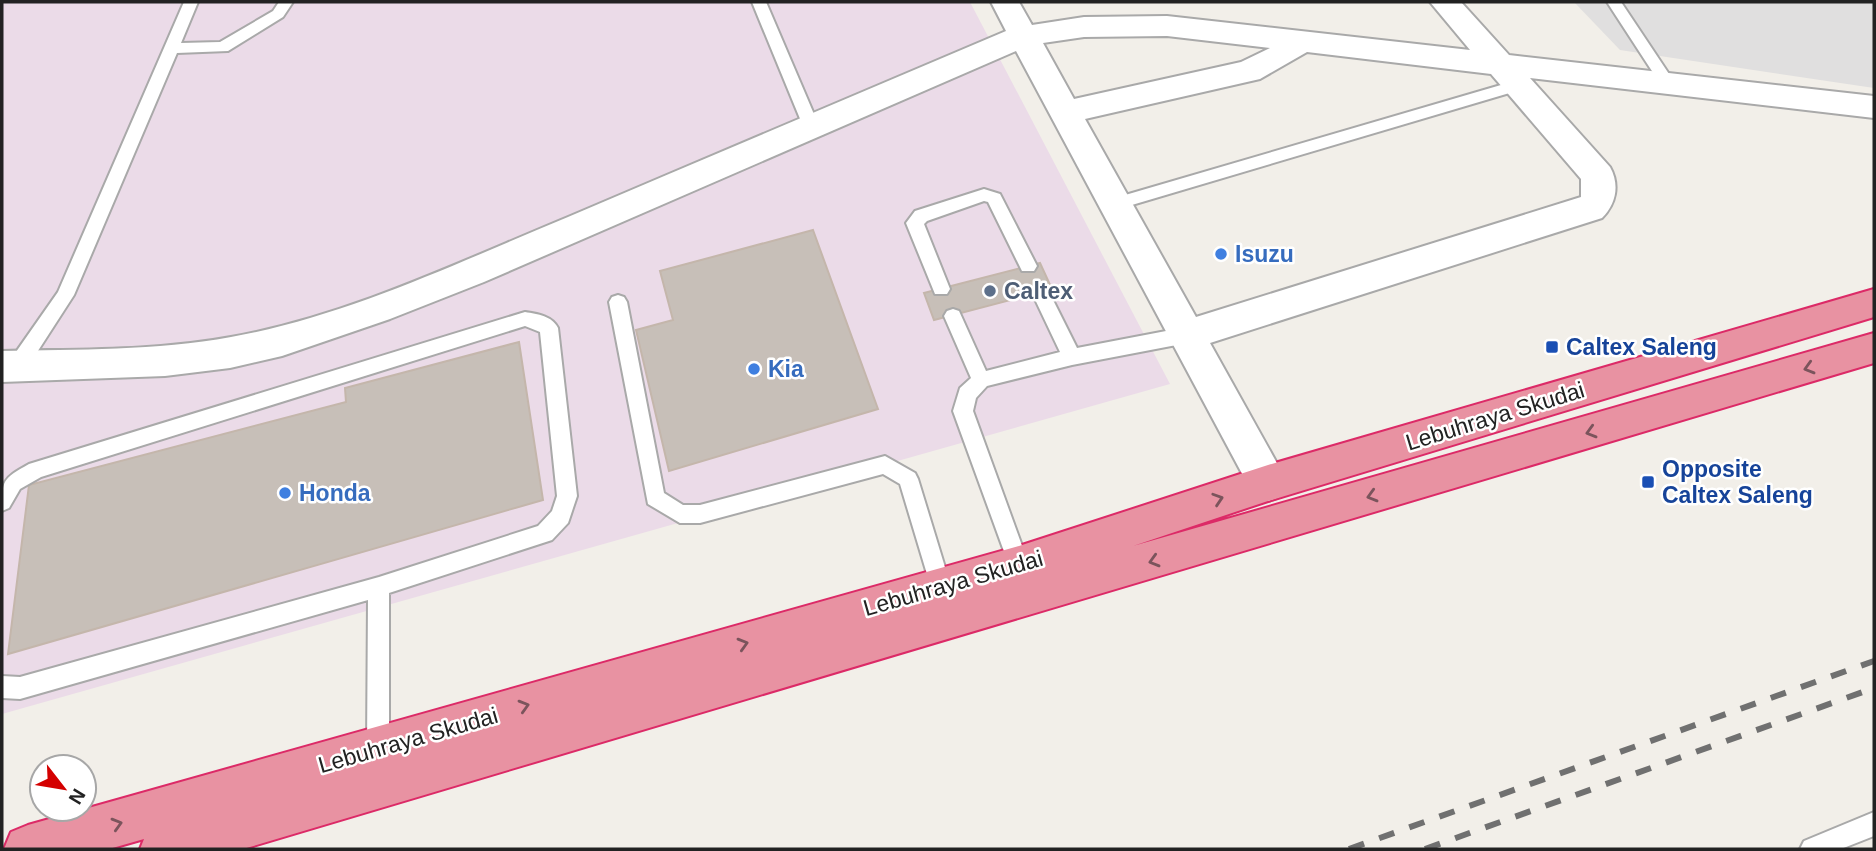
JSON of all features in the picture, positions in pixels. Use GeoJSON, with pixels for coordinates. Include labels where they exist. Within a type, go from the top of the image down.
{"type":"FeatureCollection","features":[{"type":"Feature","properties":{"kind":"highway","name":"Lebuhraya Skudai"},"geometry":{"type":"LineString","coordinates":[[28,849],[1018,565],[1268,483],[1874,303]]}},
{"type":"Feature","properties":{"kind":"highway","name":"Lebuhraya Skudai"},"geometry":{"type":"LineString","coordinates":[[164,849],[1874,348]]}},
{"type":"Feature","properties":{"kind":"street"},"geometry":{"type":"LineString","coordinates":[[1005,2],[1268,483]]}},
{"type":"Feature","properties":{"kind":"street"},"geometry":{"type":"LineString","coordinates":[[1187,335],[1590,209],[1598,201],[1598,176],[1445,2]]}},
{"type":"Feature","properties":{"kind":"street"},"geometry":{"type":"LineString","coordinates":[[9,367],[165,361],[230,353],[282,341],[377,309],[471,272],[1023,36],[1084,27],[1167,26],[1301,42],[1508,75],[1668,84],[1874,107]]}},
{"type":"Feature","properties":{"kind":"street"},"geometry":{"type":"LineString","coordinates":[[1065,112],[1249,71],[1277,58],[1301,42]]}},
{"type":"Feature","properties":{"kind":"lane"},"geometry":{"type":"LineString","coordinates":[[9,367],[65,295],[191,2]]}},
{"type":"Feature","properties":{"kind":"lane"},"geometry":{"type":"LineString","coordinates":[[169,48],[223,47],[278,14],[286,2]]}},
{"type":"Feature","properties":{"kind":"lane"},"geometry":{"type":"LineString","coordinates":[[759,2],[811,126]]}},
{"type":"Feature","properties":{"kind":"lane"},"geometry":{"type":"LineString","coordinates":[[1614,2],[1668,84]]}},
{"type":"Feature","properties":{"kind":"lane"},"geometry":{"type":"LineString","coordinates":[[1115,204],[1508,75]]}},
{"type":"Feature","properties":{"kind":"lane"},"geometry":{"type":"LineString","coordinates":[[942,289],[915,223],[921,216],[984,195],[994,198],[1028,266]]}},
{"type":"Feature","properties":{"kind":"lane"},"geometry":{"type":"LineString","coordinates":[[1041,293],[1073,357]]}},
{"type":"Feature","properties":{"kind":"lane"},"geometry":{"type":"LineString","coordinates":[[618,302],[655,498],[680,514],[700,514],[885,465],[908,479],[940,587]]}},
{"type":"Feature","properties":{"kind":"lane"},"geometry":{"type":"LineString","coordinates":[[953,316],[981,380]]}},
{"type":"Feature","properties":{"kind":"lane"},"geometry":{"type":"LineString","coordinates":[[2,502],[13,483],[36,470],[525,319],[538,321],[549,328],[567,496],[561,516],[545,533],[379,587],[20,688],[2,687]]}},
{"type":"Feature","properties":{"kind":"lane"},"geometry":{"type":"LineString","coordinates":[[1018,565],[963,411],[967,394],[981,380],[1073,357],[1187,335]]}},
{"type":"Feature","properties":{"kind":"lane"},"geometry":{"type":"LineString","coordinates":[[378,748],[379,587]]}},
{"type":"Feature","properties":{"kind":"lane"},"geometry":{"type":"LineString","coordinates":[[1812,849],[1874,824]]}},
{"type":"Feature","properties":{"kind":"shaded area"},"geometry":{"type":"Polygon","coordinates":[[[2,2],[970,2],[1170,384],[2,714],[2,2]]]}},
{"type":"Feature","properties":{"kind":"shaded area"},"geometry":{"type":"Polygon","coordinates":[[[1574,2],[1874,2],[1874,88],[1620,50],[1574,2]]]}},
{"type":"Feature","properties":{"kind":"building","name":"Kia"},"geometry":{"type":"Polygon","coordinates":[[[813,230],[878,409],[669,471],[636,330],[673,320],[660,271],[813,230]]]}},
{"type":"Feature","properties":{"kind":"building","name":"Caltex"},"geometry":{"type":"Polygon","coordinates":[[[1040,263],[1052,289],[934,320],[924,293],[1040,263]]]}},
{"type":"Feature","properties":{"kind":"building","name":"Honda"},"geometry":{"type":"Polygon","coordinates":[[[519,342],[543,500],[8,654],[29,485],[346,402],[345,388],[519,342]]]}},
{"type":"Feature","properties":{"kind":"railway"},"geometry":{"type":"LineString","coordinates":[[1349,849],[1874,661]]}},
{"type":"Feature","properties":{"kind":"railway"},"geometry":{"type":"LineString","coordinates":[[1425,849],[1874,688]]}},
{"type":"Feature","properties":{"kind":"place","name":"Isuzu"},"geometry":{"type":"Point","coordinates":[1221,254]}},
{"type":"Feature","properties":{"kind":"place","name":"Caltex"},"geometry":{"type":"Point","coordinates":[990,291]}},
{"type":"Feature","properties":{"kind":"place","name":"Caltex Saleng"},"geometry":{"type":"Point","coordinates":[1552,347]}},
{"type":"Feature","properties":{"kind":"place","name":"Kia"},"geometry":{"type":"Point","coordinates":[754,369]}},
{"type":"Feature","properties":{"kind":"place","name":"Opposite Caltex Saleng"},"geometry":{"type":"Point","coordinates":[1648,482]}},
{"type":"Feature","properties":{"kind":"place","name":"Honda"},"geometry":{"type":"Point","coordinates":[285,493]}}]}
